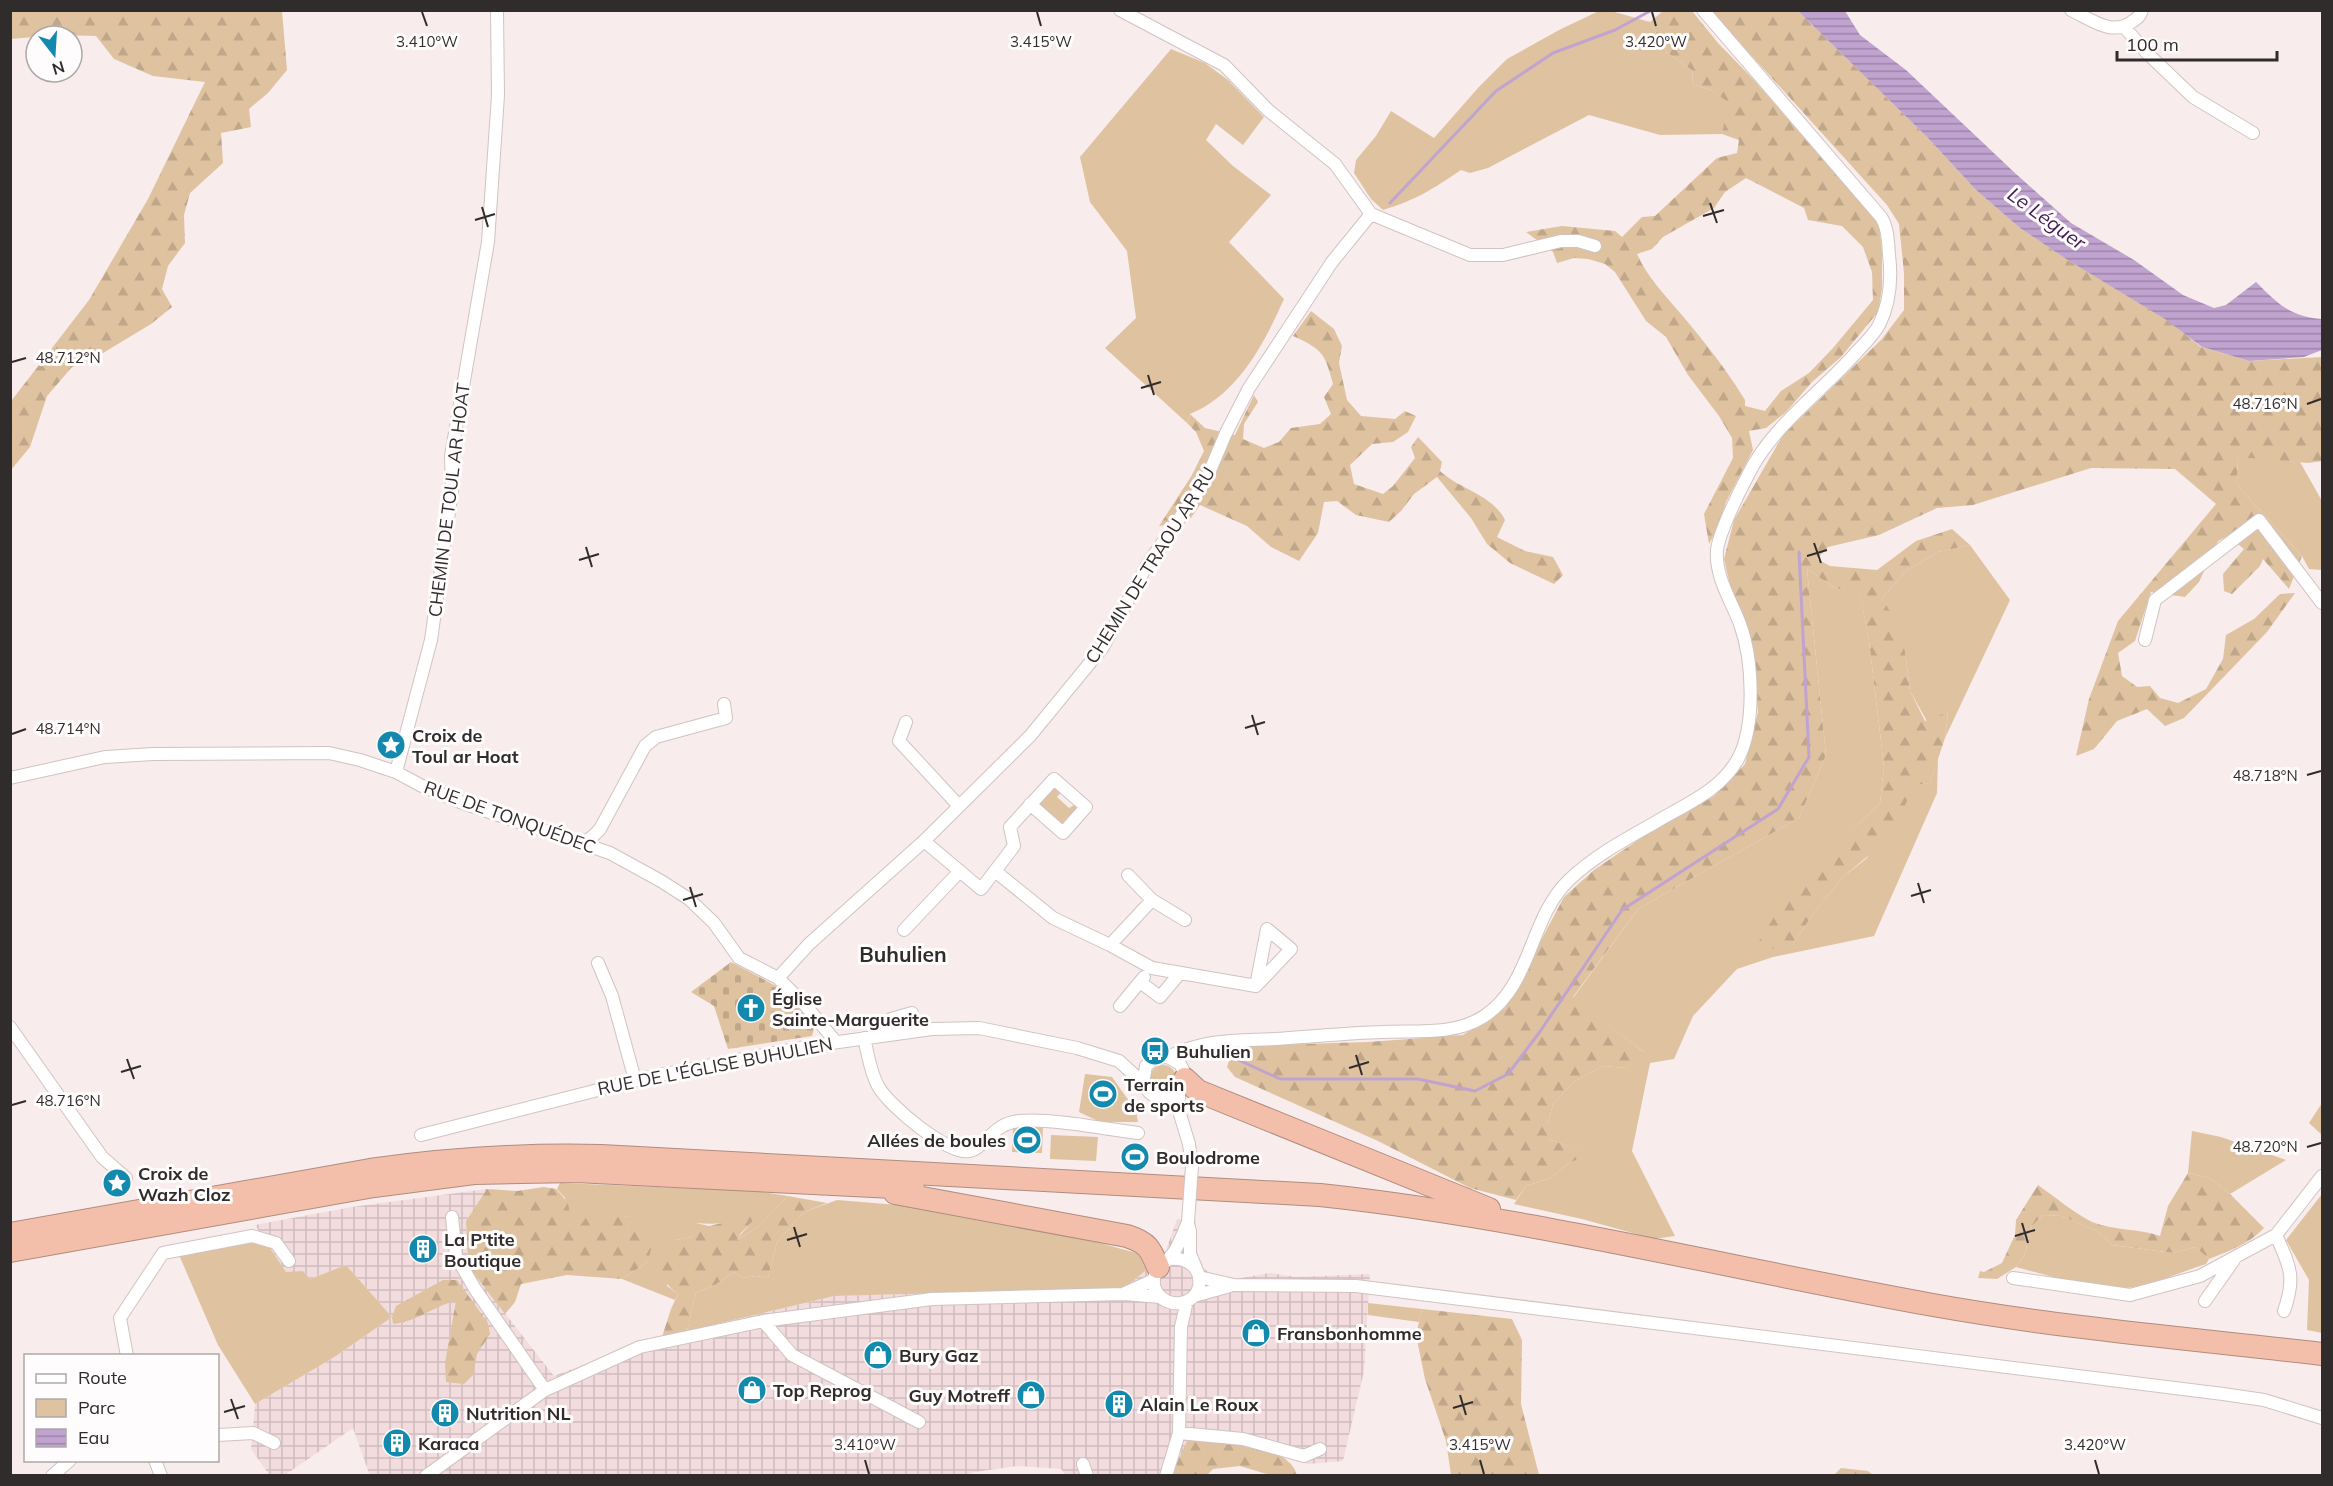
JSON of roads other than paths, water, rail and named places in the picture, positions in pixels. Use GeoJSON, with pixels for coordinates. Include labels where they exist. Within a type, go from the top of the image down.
{"type":"FeatureCollection","features":[{"type":"Feature","properties":{"kind":"highway"},"geometry":{"type":"LineString","coordinates":[[1182,1080],[1198,1091],[1526,1225]]}},
{"type":"Feature","properties":{"kind":"highway"},"geometry":{"type":"LineString","coordinates":[[10,1234],[370,1170],[476,1157],[612,1156],[1320,1195],[1429,1208],[1526,1225],[1998,1316],[2322,1354]]}},
{"type":"Feature","properties":{"kind":"highway"},"geometry":{"type":"LineString","coordinates":[[10,1251],[374,1186],[474,1173],[576,1171],[1230,1204],[1329,1210],[1395,1218],[1472,1230],[2008,1332],[2322,1369]]}},
{"type":"Feature","properties":{"kind":"highway"},"geometry":{"type":"LineString","coordinates":[[858,1186],[1127,1236],[1148,1246],[1161,1269]]}},
{"type":"Feature","properties":{"kind":"street","name":"CHEMIN DE TOUL AR HOAT"},"geometry":{"type":"LineString","coordinates":[[396,772],[431,640],[452,490],[451,456],[488,242],[498,95],[497,10]]}},
{"type":"Feature","properties":{"kind":"street"},"geometry":{"type":"LineString","coordinates":[[1120,10],[1224,64],[1283,124],[1335,164],[1371,213],[1470,255],[1503,255],[1561,241],[1578,241],[1596,246]]}},
{"type":"Feature","properties":{"kind":"street"},"geometry":{"type":"LineString","coordinates":[[1181,1120],[1150,1094],[1143,1083],[1146,1066],[1155,1058],[1168,1057],[1199,1045],[1223,1040],[1450,1029],[1483,1017],[1501,1002],[1512,986],[1542,917],[1560,889],[1612,847],[1708,792],[1732,768],[1740,756],[1749,721],[1750,700],[1746,645],[1738,619],[1723,585],[1718,562],[1719,541],[1748,475],[1769,441],[1847,363],[1877,329],[1889,296],[1891,267],[1885,224],[1881,217],[1703,10]]}},
{"type":"Feature","properties":{"kind":"street"},"geometry":{"type":"LineString","coordinates":[[2071,10],[2114,30],[2125,28],[2140,16],[2142,10]]}},
{"type":"Feature","properties":{"kind":"street"},"geometry":{"type":"LineString","coordinates":[[2125,28],[2147,54],[2193,97],[2253,133]]}},
{"type":"Feature","properties":{"kind":"street","name":"CHEMIN DE TRAOU AR RU"},"geometry":{"type":"LineString","coordinates":[[778,978],[809,944],[924,842],[1030,736],[1103,647],[1147,565],[1206,480],[1249,388],[1313,289],[1371,213]]}},
{"type":"Feature","properties":{"kind":"street"},"geometry":{"type":"LineString","coordinates":[[2145,640],[2155,600],[2259,520],[2322,603]]}},
{"type":"Feature","properties":{"kind":"street"},"geometry":{"type":"LineString","coordinates":[[577,842],[584,842],[600,829],[645,746],[656,736],[726,718],[724,704]]}},
{"type":"Feature","properties":{"kind":"street"},"geometry":{"type":"LineString","coordinates":[[906,722],[899,741],[959,806]]}},
{"type":"Feature","properties":{"kind":"street","name":"RUE DE TONQUÉDEC"},"geometry":{"type":"LineString","coordinates":[[10,778],[105,758],[164,754],[329,753],[396,772],[460,802],[610,853],[689,899],[714,923],[740,958],[778,978],[805,1005],[836,1042]]}},
{"type":"Feature","properties":{"kind":"street"},"geometry":{"type":"LineString","coordinates":[[924,842],[981,889],[1014,846],[1010,827],[1030,804],[1054,779],[1086,807],[1063,833],[1030,804]]}},
{"type":"Feature","properties":{"kind":"street"},"geometry":{"type":"LineString","coordinates":[[904,930],[960,871]]}},
{"type":"Feature","properties":{"kind":"street"},"geometry":{"type":"LineString","coordinates":[[995,871],[1053,918],[1152,968],[1256,986]]}},
{"type":"Feature","properties":{"kind":"street"},"geometry":{"type":"LineString","coordinates":[[1128,875],[1152,900],[1185,920]]}},
{"type":"Feature","properties":{"kind":"street"},"geometry":{"type":"LineString","coordinates":[[1110,945],[1152,900]]}},
{"type":"Feature","properties":{"kind":"street"},"geometry":{"type":"LineString","coordinates":[[598,963],[612,996],[635,1080]]}},
{"type":"Feature","properties":{"kind":"street"},"geometry":{"type":"LineString","coordinates":[[1120,1006],[1152,968]]}},
{"type":"Feature","properties":{"kind":"street"},"geometry":{"type":"LineString","coordinates":[[1140,982],[1160,997],[1180,973]]}},
{"type":"Feature","properties":{"kind":"street"},"geometry":{"type":"LineString","coordinates":[[877,1035],[891,1018],[912,1013]]}},
{"type":"Feature","properties":{"kind":"street"},"geometry":{"type":"LineString","coordinates":[[10,1027],[102,1157],[126,1178]]}},
{"type":"Feature","properties":{"kind":"street","name":"RUE DE L'ÉGLISE BUHULIEN"},"geometry":{"type":"LineString","coordinates":[[421,1135],[635,1080],[746,1057],[877,1035],[932,1029],[979,1028],[1077,1048],[1119,1061],[1155,1058]]}},
{"type":"Feature","properties":{"kind":"street"},"geometry":{"type":"LineString","coordinates":[[864,1038],[874,1076],[888,1100],[900,1113],[955,1148],[968,1151],[974,1149],[998,1127],[1018,1121],[1138,1133]]}},
{"type":"Feature","properties":{"kind":"street"},"geometry":{"type":"LineString","coordinates":[[1156,1097],[1168,1098],[1182,1080],[1187,1058],[1199,1045]]}},
{"type":"Feature","properties":{"kind":"street"},"geometry":{"type":"LineString","coordinates":[[1166,1476],[1179,1433],[1181,1327],[1199,1284],[1198,1274],[1190,1254],[1188,1222],[1192,1166],[1189,1144],[1181,1120],[1180,1064],[1168,1057]]}},
{"type":"Feature","properties":{"kind":"street","name":"RUE DE L'ÉGLISE BUHULIEN"},"geometry":{"type":"LineString","coordinates":[[1119,1061],[1143,1083]]}},
{"type":"Feature","properties":{"kind":"street"},"geometry":{"type":"LineString","coordinates":[[2013,1278],[2130,1295],[2200,1276],[2276,1235],[2322,1176]]}},
{"type":"Feature","properties":{"kind":"street"},"geometry":{"type":"LineString","coordinates":[[452,1217],[456,1256],[475,1289],[545,1390]]}},
{"type":"Feature","properties":{"kind":"street"},"geometry":{"type":"LineString","coordinates":[[1181,1327],[1156,1292],[1161,1269],[1179,1245],[1188,1222]]}},
{"type":"Feature","properties":{"kind":"street"},"geometry":{"type":"LineString","coordinates":[[2276,1235],[2291,1269],[2290,1294],[2284,1311]]}},
{"type":"Feature","properties":{"kind":"street"},"geometry":{"type":"LineString","coordinates":[[127,1354],[120,1318],[163,1253],[252,1236],[276,1243],[289,1261]]}},
{"type":"Feature","properties":{"kind":"street"},"geometry":{"type":"LineString","coordinates":[[2205,1301],[2235,1259]]}},
{"type":"Feature","properties":{"kind":"street"},"geometry":{"type":"LineString","coordinates":[[1124,1294],[1161,1269],[1186,1260],[1198,1274],[1234,1285],[1356,1286],[2223,1394],[2264,1400],[2322,1418]]}},
{"type":"Feature","properties":{"kind":"street"},"geometry":{"type":"LineString","coordinates":[[426,1476],[545,1390],[640,1347],[763,1322],[932,1299],[1124,1294],[1163,1299],[1180,1304],[1234,1285]]}},
{"type":"Feature","properties":{"kind":"street"},"geometry":{"type":"LineString","coordinates":[[763,1322],[792,1355],[919,1422]]}},
{"type":"Feature","properties":{"kind":"street"},"geometry":{"type":"LineString","coordinates":[[219,1435],[254,1433],[274,1443]]}},
{"type":"Feature","properties":{"kind":"street"},"geometry":{"type":"LineString","coordinates":[[1179,1433],[1243,1439],[1304,1456],[1320,1449]]}},
{"type":"Feature","properties":{"kind":"street"},"geometry":{"type":"LineString","coordinates":[[52,1476],[69,1462]]}},
{"type":"Feature","properties":{"kind":"street"},"geometry":{"type":"LineString","coordinates":[[154,1462],[161,1476]]}},
{"type":"Feature","properties":{"kind":"water","name":"Le Léguer"},"geometry":{"type":"Polygon","coordinates":[[[1798,11],[1845,11],[1860,35],[1906,70],[2071,223],[2134,260],[2183,295],[2214,308],[2226,305],[2256,282],[2271,297],[2293,312],[2322,319],[2322,350],[2304,357],[2249,361],[2202,347],[2165,319],[2066,259],[2020,228],[1976,190],[1927,137],[1798,11]]]}},
{"type":"Feature","properties":{"kind":"waterway"},"geometry":{"type":"LineString","coordinates":[[1390,203],[1496,91],[1553,53],[1615,30],[1652,10]]}},
{"type":"Feature","properties":{"kind":"waterway"},"geometry":{"type":"LineString","coordinates":[[1227,1048],[1230,1056],[1280,1079],[1418,1079],[1475,1091],[1508,1074],[1539,1033],[1622,910],[1778,809],[1809,757],[1799,552]]}},
{"type":"Feature","properties":{"kind":"place","name":"Croix de Toul ar Hoat"},"geometry":{"type":"Point","coordinates":[391,745]}},
{"type":"Feature","properties":{"kind":"place","name":"Église Sainte-Marguerite"},"geometry":{"type":"Point","coordinates":[751,1008]}},
{"type":"Feature","properties":{"kind":"place","name":"Buhulien"},"geometry":{"type":"Point","coordinates":[1155,1051]}},
{"type":"Feature","properties":{"kind":"place","name":"Terrain de sports"},"geometry":{"type":"Point","coordinates":[1103,1094]}},
{"type":"Feature","properties":{"kind":"place","name":"Allées de boules"},"geometry":{"type":"Point","coordinates":[1027,1140]}},
{"type":"Feature","properties":{"kind":"place","name":"Boulodrome"},"geometry":{"type":"Point","coordinates":[1135,1157]}},
{"type":"Feature","properties":{"kind":"place","name":"Croix de Wazh Cloz"},"geometry":{"type":"Point","coordinates":[117,1183]}},
{"type":"Feature","properties":{"kind":"place","name":"La P'tite Boutique"},"geometry":{"type":"Point","coordinates":[423,1249]}},
{"type":"Feature","properties":{"kind":"place","name":"Fransbonhomme"},"geometry":{"type":"Point","coordinates":[1256,1333]}},
{"type":"Feature","properties":{"kind":"place","name":"Bury Gaz"},"geometry":{"type":"Point","coordinates":[878,1355]}},
{"type":"Feature","properties":{"kind":"place","name":"Top Reprog"},"geometry":{"type":"Point","coordinates":[752,1390]}},
{"type":"Feature","properties":{"kind":"place","name":"Guy Motreff"},"geometry":{"type":"Point","coordinates":[1031,1395]}},
{"type":"Feature","properties":{"kind":"place","name":"Alain Le Roux"},"geometry":{"type":"Point","coordinates":[1119,1404]}},
{"type":"Feature","properties":{"kind":"place","name":"Nutrition NL"},"geometry":{"type":"Point","coordinates":[445,1413]}},
{"type":"Feature","properties":{"kind":"place","name":"Karaca"},"geometry":{"type":"Point","coordinates":[397,1443]}},
{"type":"Feature","properties":{"kind":"district","name":"Buhulien"},"geometry":{"type":"Point","coordinates":[903,954]}}]}
